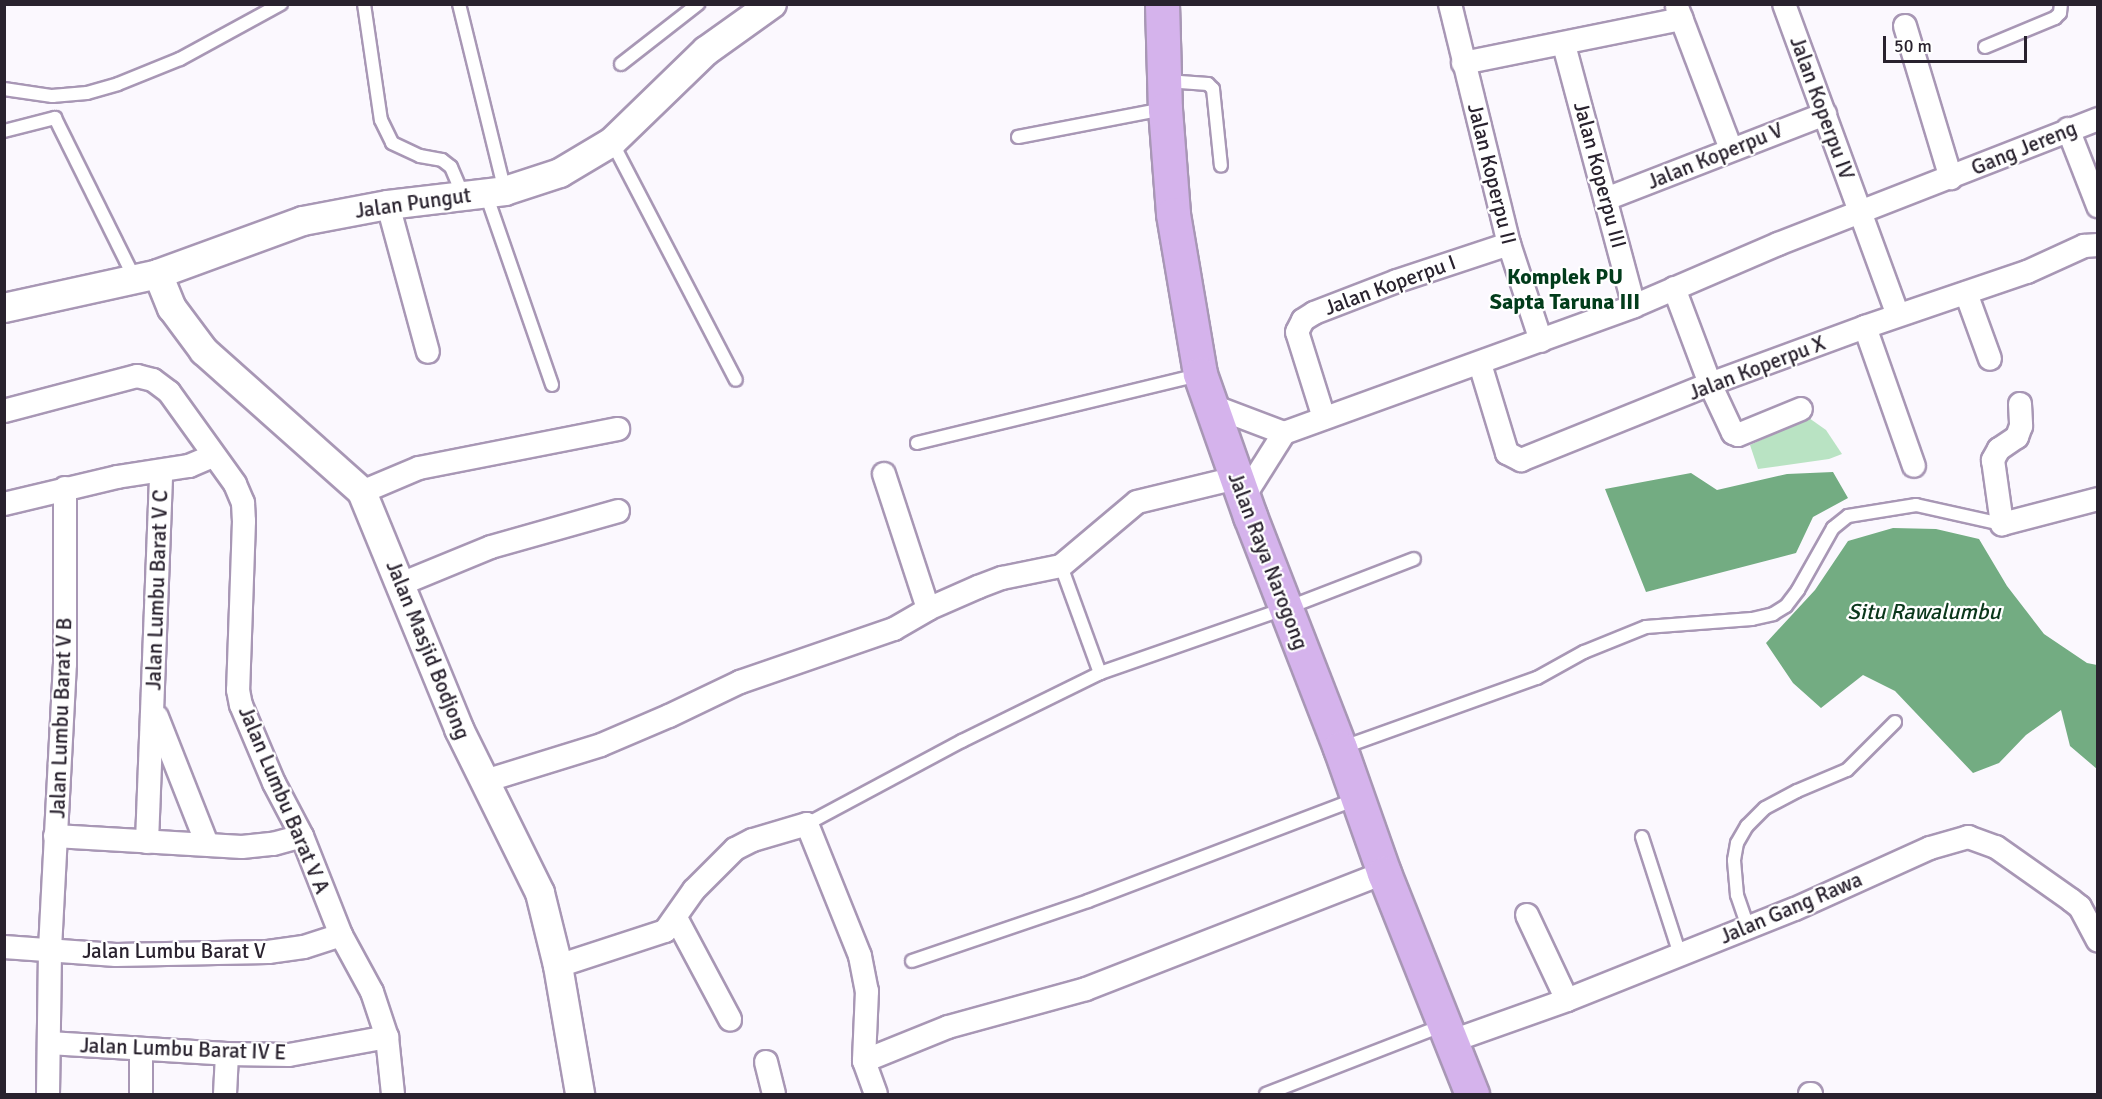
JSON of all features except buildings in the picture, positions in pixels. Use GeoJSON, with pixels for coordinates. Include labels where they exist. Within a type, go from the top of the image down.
{"type":"FeatureCollection","features":[{"type":"Feature","properties":{"kind":"main road","name":"Jalan Raya Narogong"},"geometry":{"type":"LineString","coordinates":[[1162,4],[1164,95],[1173,214],[1200,374],[1240,488],[1340,748],[1384,873],[1449,1032],[1472,1095]]}},
{"type":"Feature","properties":{"kind":"street","name":"Jalan Koperpu II"},"geometry":{"type":"LineString","coordinates":[[1450,4],[1509,244],[1541,341]]}},
{"type":"Feature","properties":{"kind":"street","name":"Jalan Koperpu IV"},"geometry":{"type":"LineString","coordinates":[[1784,4],[1898,315]]}},
{"type":"Feature","properties":{"kind":"street","name":"Jalan Pungut"},"geometry":{"type":"LineString","coordinates":[[4,308],[146,277],[303,220],[388,205],[485,193],[560,173],[612,142],[706,51],[771,5]]}},
{"type":"Feature","properties":{"kind":"street"},"geometry":{"type":"LineString","coordinates":[[1463,63],[1564,45],[1679,12],[1731,148]]}},
{"type":"Feature","properties":{"kind":"street"},"geometry":{"type":"LineString","coordinates":[[1905,26],[1951,178]]}},
{"type":"Feature","properties":{"kind":"street","name":"Jalan Koperpu III"},"geometry":{"type":"LineString","coordinates":[[1564,45],[1634,306]]}},
{"type":"Feature","properties":{"kind":"street","name":"Jalan Koperpu V"},"geometry":{"type":"LineString","coordinates":[[1606,199],[1731,148],[1825,114]]}},
{"type":"Feature","properties":{"kind":"street","name":"Gang Jereng"},"geometry":{"type":"LineString","coordinates":[[1284,433],[1480,364],[1634,306],[1860,212],[2097,119]]}},
{"type":"Feature","properties":{"kind":"street"},"geometry":{"type":"LineString","coordinates":[[2068,129],[2097,206]]}},
{"type":"Feature","properties":{"kind":"street"},"geometry":{"type":"LineString","coordinates":[[388,205],[428,352]]}},
{"type":"Feature","properties":{"kind":"street","name":"Jalan Koperpu I"},"geometry":{"type":"LineString","coordinates":[[1324,418],[1297,332],[1303,320],[1314,313],[1397,280],[1509,244]]}},
{"type":"Feature","properties":{"kind":"street","name":"Jalan Koperpu X"},"geometry":{"type":"LineString","coordinates":[[1480,364],[1507,453],[1521,460],[1710,384],[1898,315],[2027,272],[2084,246],[2097,244]]}},
{"type":"Feature","properties":{"kind":"street","name":"Jalan Masjid Bodjong"},"geometry":{"type":"LineString","coordinates":[[146,277],[204,351],[362,492],[459,729],[540,893],[558,966],[580,1095]]}},
{"type":"Feature","properties":{"kind":"street"},"geometry":{"type":"LineString","coordinates":[[1674,288],[1710,384],[1733,433],[1738,435],[1801,409]]}},
{"type":"Feature","properties":{"kind":"street"},"geometry":{"type":"LineString","coordinates":[[1966,293],[1990,359]]}},
{"type":"Feature","properties":{"kind":"street"},"geometry":{"type":"LineString","coordinates":[[1865,327],[1914,466]]}},
{"type":"Feature","properties":{"kind":"street","name":"Jalan Lumbu Barat V A"},"geometry":{"type":"LineString","coordinates":[[4,411],[137,376],[153,380],[169,392],[235,484],[243,503],[238,690],[270,774],[302,836],[341,935],[372,992],[387,1037],[393,1095]]}},
{"type":"Feature","properties":{"kind":"street"},"geometry":{"type":"LineString","coordinates":[[2020,404],[2021,426],[2017,437],[1999,449],[1993,460],[2002,524],[2097,499]]}},
{"type":"Feature","properties":{"kind":"street"},"geometry":{"type":"LineString","coordinates":[[485,781],[602,745],[740,682],[894,629],[928,609],[1002,578],[1061,566],[1137,502],[1240,488],[1284,433],[1210,405]]}},
{"type":"Feature","properties":{"kind":"street"},"geometry":{"type":"LineString","coordinates":[[362,492],[419,468],[618,429]]}},
{"type":"Feature","properties":{"kind":"street"},"geometry":{"type":"LineString","coordinates":[[4,504],[65,488],[189,466],[213,456]]}},
{"type":"Feature","properties":{"kind":"street","name":"Jalan Lumbu Barat V C"},"geometry":{"type":"LineString","coordinates":[[147,842],[161,471]]}},
{"type":"Feature","properties":{"kind":"street"},"geometry":{"type":"LineString","coordinates":[[884,474],[928,609]]}},
{"type":"Feature","properties":{"kind":"street","name":"Jalan Lumbu Barat V B"},"geometry":{"type":"LineString","coordinates":[[48,1095],[50,949],[65,664],[65,488]]}},
{"type":"Feature","properties":{"kind":"street"},"geometry":{"type":"LineString","coordinates":[[401,584],[491,546],[618,511]]}},
{"type":"Feature","properties":{"kind":"street","name":"Jalan Lumbu Barat V C"},"geometry":{"type":"LineString","coordinates":[[153,708],[207,844]]}},
{"type":"Feature","properties":{"kind":"street"},"geometry":{"type":"LineString","coordinates":[[558,966],[665,931],[694,890],[735,849],[753,840],[807,824],[860,956],[867,991],[864,1061],[876,1095]]}},
{"type":"Feature","properties":{"kind":"street"},"geometry":{"type":"LineString","coordinates":[[56,836],[242,847],[273,844],[302,836]]}},
{"type":"Feature","properties":{"kind":"street","name":"Jalan Gang Rawa"},"geometry":{"type":"LineString","coordinates":[[1449,1032],[1567,1000],[1748,927],[1930,848],[1968,837],[1996,847],[2071,900],[2079,907],[2097,941]]}},
{"type":"Feature","properties":{"kind":"street"},"geometry":{"type":"LineString","coordinates":[[864,1061],[948,1027],[1086,989],[1384,873]]}},
{"type":"Feature","properties":{"kind":"street"},"geometry":{"type":"LineString","coordinates":[[1527,915],[1567,1000]]}},
{"type":"Feature","properties":{"kind":"street"},"geometry":{"type":"LineString","coordinates":[[676,918],[730,1019]]}},
{"type":"Feature","properties":{"kind":"street","name":"Jalan Lumbu Barat V"},"geometry":{"type":"LineString","coordinates":[[4,946],[116,955],[268,952],[304,947],[341,935]]}},
{"type":"Feature","properties":{"kind":"street","name":"Jalan Lumbu Barat IV E"},"geometry":{"type":"LineString","coordinates":[[49,1043],[227,1054],[289,1055],[387,1037]]}},
{"type":"Feature","properties":{"kind":"street"},"geometry":{"type":"LineString","coordinates":[[141,1049],[141,1095]]}},
{"type":"Feature","properties":{"kind":"street"},"geometry":{"type":"LineString","coordinates":[[225,1095],[227,1054]]}},
{"type":"Feature","properties":{"kind":"street"},"geometry":{"type":"LineString","coordinates":[[766,1062],[774,1095]]}},
{"type":"Feature","properties":{"kind":"lane"},"geometry":{"type":"LineString","coordinates":[[4,89],[52,96],[87,93],[118,84],[180,59],[281,4]]}},
{"type":"Feature","properties":{"kind":"lane"},"geometry":{"type":"LineString","coordinates":[[364,4],[381,120],[392,143],[420,156],[442,160],[485,193]]}},
{"type":"Feature","properties":{"kind":"lane"},"geometry":{"type":"LineString","coordinates":[[459,4],[485,193],[552,385]]}},
{"type":"Feature","properties":{"kind":"lane"},"geometry":{"type":"LineString","coordinates":[[621,64],[698,4]]}},
{"type":"Feature","properties":{"kind":"lane"},"geometry":{"type":"LineString","coordinates":[[1984,47],[2055,18],[2060,13],[2061,4]]}},
{"type":"Feature","properties":{"kind":"lane"},"geometry":{"type":"LineString","coordinates":[[1018,137],[1208,84],[1213,89],[1221,166]]}},
{"type":"Feature","properties":{"kind":"lane"},"geometry":{"type":"LineString","coordinates":[[4,131],[55,118],[146,277]]}},
{"type":"Feature","properties":{"kind":"lane"},"geometry":{"type":"LineString","coordinates":[[612,142],[736,380]]}},
{"type":"Feature","properties":{"kind":"lane"},"geometry":{"type":"LineString","coordinates":[[916,443],[1200,374]]}},
{"type":"Feature","properties":{"kind":"lane"},"geometry":{"type":"LineString","coordinates":[[1340,748],[1537,678],[1584,652],[1646,627],[1752,619],[1773,614],[1786,606],[1798,590],[1833,528],[1848,516],[1916,505],[2002,524]]}},
{"type":"Feature","properties":{"kind":"lane"},"geometry":{"type":"LineString","coordinates":[[807,824],[962,741],[1100,673],[1287,608],[1414,559]]}},
{"type":"Feature","properties":{"kind":"lane"},"geometry":{"type":"LineString","coordinates":[[1061,566],[1100,673]]}},
{"type":"Feature","properties":{"kind":"lane"},"geometry":{"type":"LineString","coordinates":[[1748,927],[1737,895],[1734,860],[1737,843],[1747,826],[1765,808],[1797,791],[1847,770],[1895,722]]}},
{"type":"Feature","properties":{"kind":"lane"},"geometry":{"type":"LineString","coordinates":[[912,961],[1088,901],[1358,798]]}},
{"type":"Feature","properties":{"kind":"lane"},"geometry":{"type":"LineString","coordinates":[[1642,837],[1680,955]]}},
{"type":"Feature","properties":{"kind":"lane"},"geometry":{"type":"LineString","coordinates":[[1266,1095],[1449,1032]]}},
{"type":"Feature","properties":{"kind":"shaded area"},"geometry":{"type":"Polygon","coordinates":[[[1809,418],[1826,430],[1842,454],[1829,459],[1758,469],[1750,445],[1809,418]]]}},
{"type":"Feature","properties":{"kind":"water"},"geometry":{"type":"Polygon","coordinates":[[[1833,472],[1848,498],[1813,517],[1796,553],[1646,592],[1605,489],[1691,473],[1717,490],[1787,474],[1833,472]]]}},
{"type":"Feature","properties":{"kind":"water","name":"Situ Rawalumbu"},"geometry":{"type":"Polygon","coordinates":[[[1893,528],[1936,529],[1979,539],[2007,586],[2044,634],[2087,663],[2097,665],[2097,769],[2070,746],[2061,710],[2026,735],[1999,763],[1973,773],[1895,691],[1863,675],[1821,708],[1793,683],[1766,643],[1815,590],[1848,541],[1893,528]]]}},
{"type":"Feature","properties":{"kind":"district","name":"Komplek PU Sapta Taruna III"},"geometry":{"type":"Point","coordinates":[1565,288]}}]}
